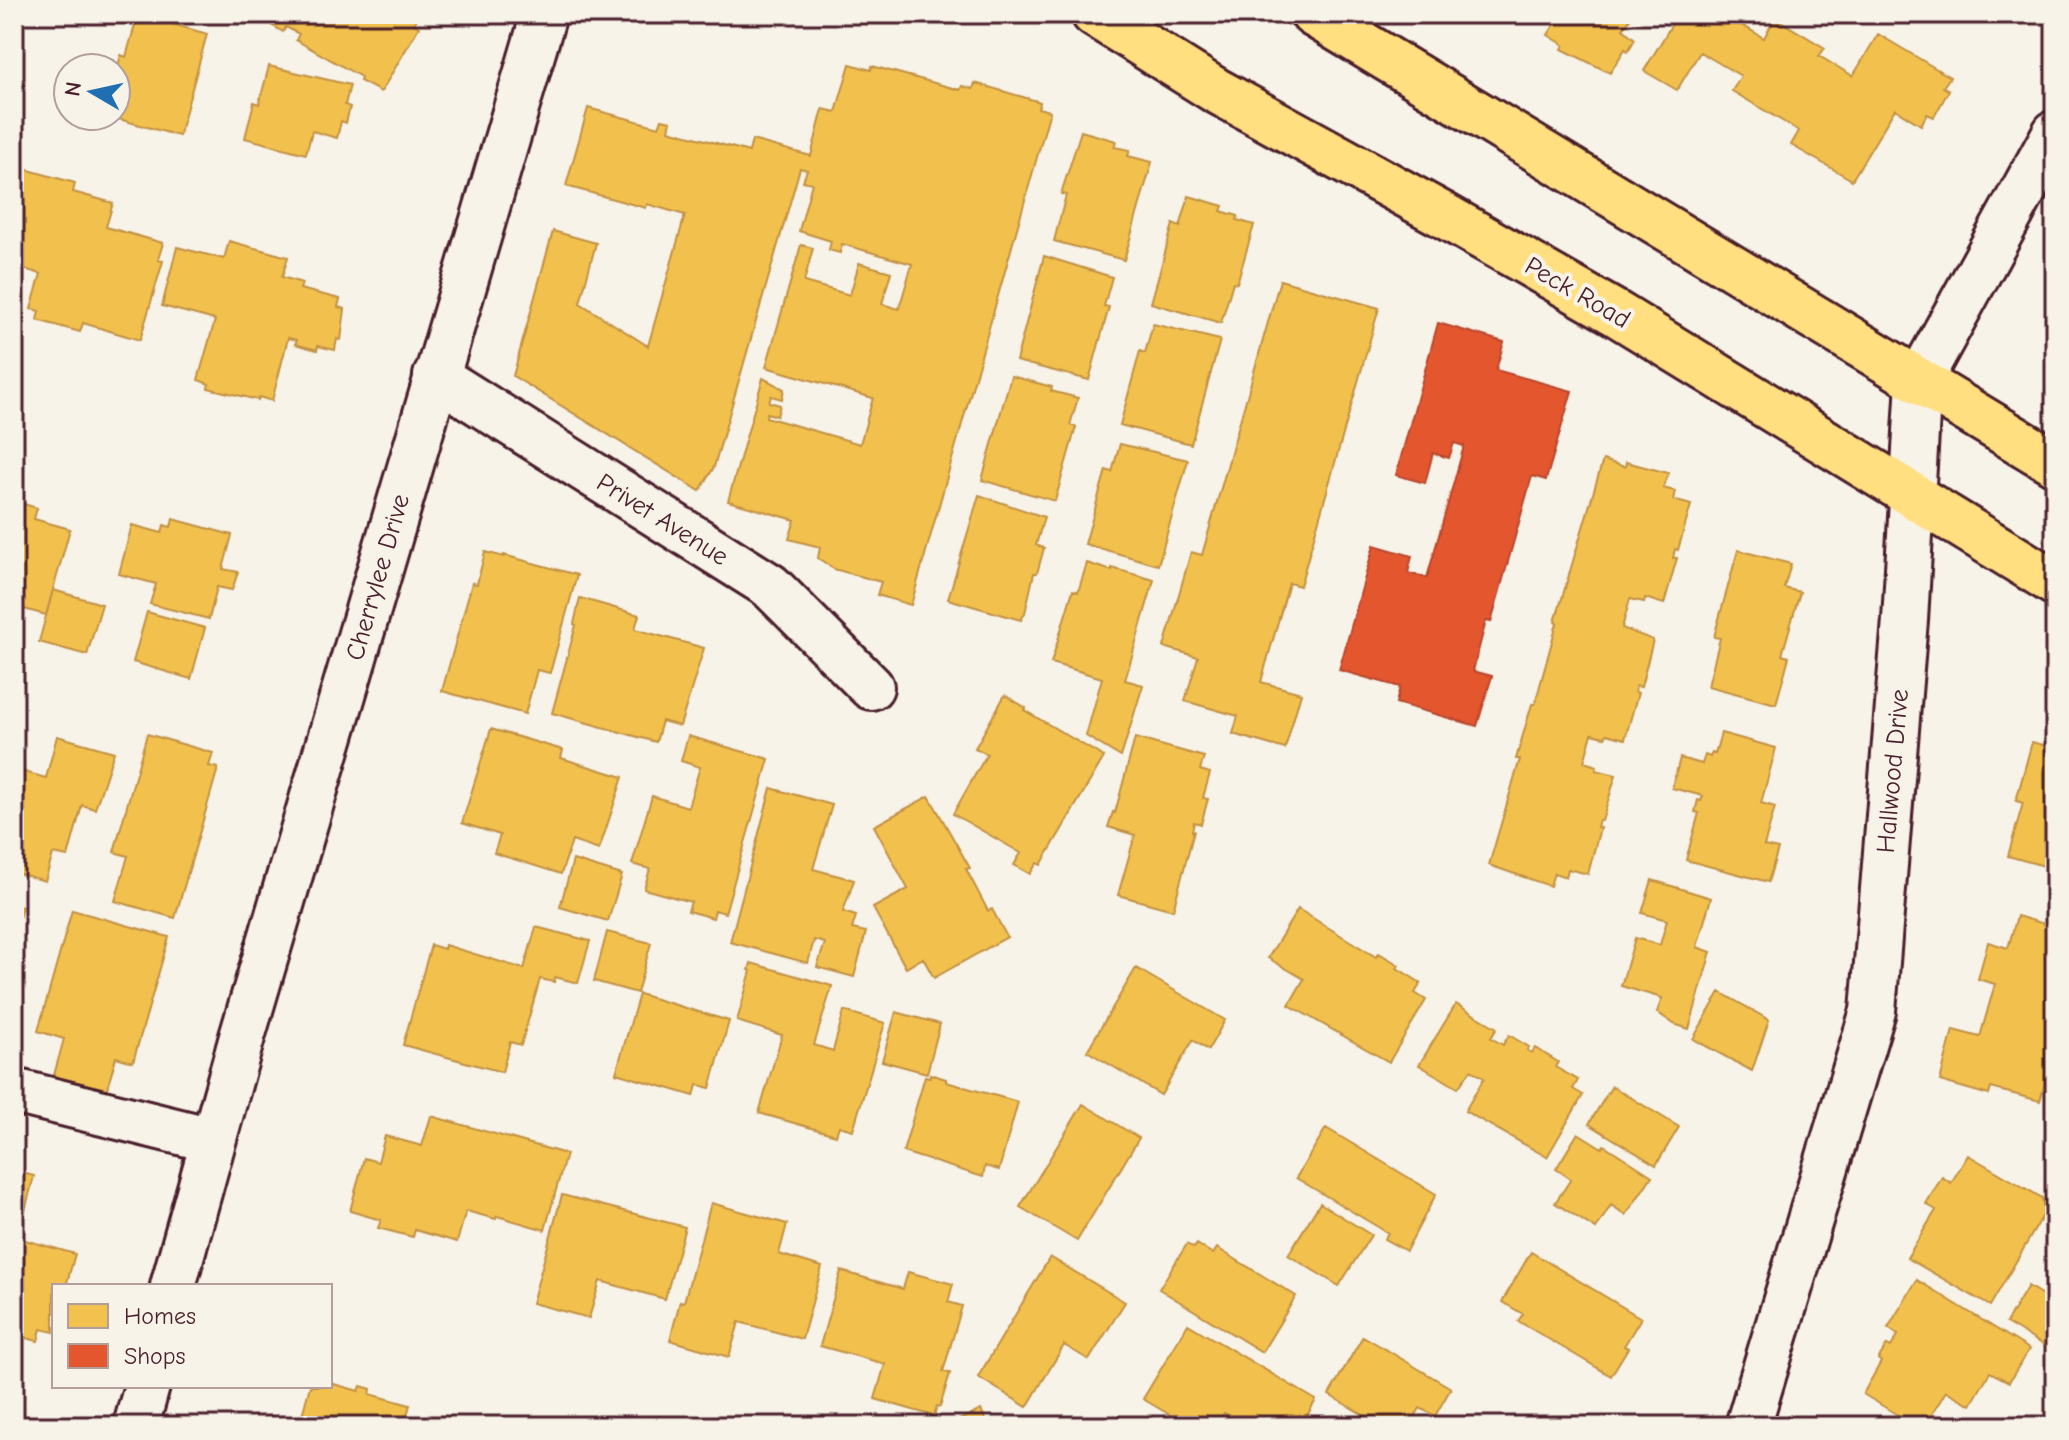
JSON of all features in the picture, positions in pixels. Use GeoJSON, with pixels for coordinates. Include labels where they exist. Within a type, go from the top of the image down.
{"type":"FeatureCollection","features":[{"type":"Feature","properties":{"kind":"main road","name":"Peck Road"},"geometry":{"type":"LineString","coordinates":[[1094,14],[1215,90],[1617,314],[2055,583]]}},
{"type":"Feature","properties":{"kind":"main road"},"geometry":{"type":"LineString","coordinates":[[1313,14],[2055,463]]}},
{"type":"Feature","properties":{"kind":"street","name":"Cherrylee Drive"},"geometry":{"type":"LineString","coordinates":[[174,1284],[212,1140],[544,14]]}},
{"type":"Feature","properties":{"kind":"street","name":"Hallwood Drive"},"geometry":{"type":"LineString","coordinates":[[1748,1426],[1873,1011],[1904,635],[1919,381],[2055,133]]}},
{"type":"Feature","properties":{"kind":"street","name":"Privet Avenue"},"geometry":{"type":"LineString","coordinates":[[436,376],[770,586],[871,687]]}},
{"type":"Feature","properties":{"kind":"street"},"geometry":{"type":"LineString","coordinates":[[14,1091],[212,1140]]}},
{"type":"Feature","properties":{"kind":"street"},"geometry":{"type":"LineString","coordinates":[[136,1426],[146,1388]]}},
{"type":"Feature","properties":{"kind":"building: Homes"},"geometry":{"type":"Polygon","coordinates":[[[138,14],[207,34],[179,136],[132,123],[132,52],[127,52],[138,14]]]}},
{"type":"Feature","properties":{"kind":"building: Homes"},"geometry":{"type":"Polygon","coordinates":[[[252,14],[417,14],[414,24],[419,27],[381,92],[296,40],[299,34],[286,27],[283,32],[252,14]]]}},
{"type":"Feature","properties":{"kind":"building: Homes"},"geometry":{"type":"Polygon","coordinates":[[[1561,14],[1633,14],[1623,29],[1635,39],[1610,73],[1562,49],[1564,45],[1548,35],[1561,14]]]}},
{"type":"Feature","properties":{"kind":"building: Homes"},"geometry":{"type":"Polygon","coordinates":[[[1678,14],[1723,14],[1764,38],[1775,18],[1825,48],[1819,56],[1853,76],[1878,34],[1950,77],[1943,87],[1949,90],[1934,117],[1927,114],[1921,125],[1895,109],[1852,180],[1791,145],[1799,131],[1732,91],[1741,76],[1700,52],[1677,90],[1644,71],[1678,14]]]}},
{"type":"Feature","properties":{"kind":"building: Homes"},"geometry":{"type":"Polygon","coordinates":[[[850,64],[871,70],[872,66],[960,90],[962,86],[973,89],[975,83],[1040,102],[1038,108],[1050,111],[911,605],[877,595],[881,582],[834,569],[818,558],[820,547],[789,539],[795,520],[728,501],[763,378],[784,389],[782,399],[771,396],[769,402],[780,405],[777,416],[767,413],[766,417],[860,444],[873,398],[766,367],[801,245],[813,248],[804,282],[850,295],[859,263],[891,272],[882,304],[899,309],[912,264],[842,244],[840,253],[829,250],[831,241],[799,231],[812,183],[803,181],[807,170],[800,168],[714,467],[700,491],[513,376],[553,231],[596,243],[580,303],[648,346],[685,215],[647,204],[646,208],[566,186],[588,108],[659,127],[662,119],[671,121],[669,130],[749,152],[752,140],[811,156],[823,109],[836,112],[850,64]]]}},
{"type":"Feature","properties":{"kind":"building: Homes"},"geometry":{"type":"Polygon","coordinates":[[[269,66],[350,85],[345,105],[350,107],[346,123],[341,121],[337,138],[312,131],[306,154],[245,138],[254,102],[259,104],[269,66]]]}},
{"type":"Feature","properties":{"kind":"building: Homes"},"geometry":{"type":"Polygon","coordinates":[[[1081,131],[1116,141],[1114,147],[1130,150],[1128,156],[1152,162],[1124,260],[1054,241],[1066,195],[1061,194],[1081,131]]]}},
{"type":"Feature","properties":{"kind":"building: Homes"},"geometry":{"type":"Polygon","coordinates":[[[14,165],[23,168],[14,200],[14,165]]]}},
{"type":"Feature","properties":{"kind":"building: Homes"},"geometry":{"type":"Polygon","coordinates":[[[25,169],[75,183],[73,192],[113,203],[106,227],[163,243],[158,260],[163,261],[140,340],[83,323],[80,332],[37,320],[39,311],[31,309],[41,274],[14,266],[14,206],[25,169]]]}},
{"type":"Feature","properties":{"kind":"building: Homes"},"geometry":{"type":"Polygon","coordinates":[[[1189,196],[1223,206],[1221,211],[1254,225],[1221,323],[1151,303],[1173,224],[1180,227],[1189,196]]]}},
{"type":"Feature","properties":{"kind":"building: Homes"},"geometry":{"type":"Polygon","coordinates":[[[229,241],[288,257],[282,277],[302,283],[300,289],[340,299],[338,307],[345,309],[341,340],[337,339],[335,350],[318,346],[317,350],[295,344],[297,340],[288,338],[272,401],[208,388],[209,384],[198,380],[215,320],[162,306],[177,247],[224,259],[229,241]]]}},
{"type":"Feature","properties":{"kind":"building: Homes"},"geometry":{"type":"Polygon","coordinates":[[[1044,256],[1112,277],[1104,306],[1109,307],[1089,380],[1016,361],[1044,256]]]}},
{"type":"Feature","properties":{"kind":"building: Homes"},"geometry":{"type":"Polygon","coordinates":[[[1280,280],[1379,308],[1300,586],[1289,583],[1261,682],[1301,693],[1285,749],[1233,734],[1238,716],[1185,701],[1198,657],[1164,647],[1191,552],[1202,555],[1280,280]]]}},
{"type":"Feature","properties":{"kind":"building: Homes"},"geometry":{"type":"Polygon","coordinates":[[[1153,324],[1220,340],[1191,444],[1120,425],[1140,351],[1145,353],[1153,324]]]}},
{"type":"Feature","properties":{"kind":"building: Homes"},"geometry":{"type":"Polygon","coordinates":[[[1011,376],[1078,398],[1070,425],[1076,427],[1055,501],[982,480],[1011,376]]]}},
{"type":"Feature","properties":{"kind":"building: Homes"},"geometry":{"type":"Polygon","coordinates":[[[1120,444],[1188,460],[1158,565],[1085,544],[1106,470],[1112,472],[1120,444]]]}},
{"type":"Feature","properties":{"kind":"building: Homes"},"geometry":{"type":"Polygon","coordinates":[[[1603,460],[1625,467],[1626,462],[1668,473],[1663,488],[1675,491],[1673,500],[1691,505],[1678,550],[1675,549],[1673,558],[1677,558],[1664,604],[1645,598],[1644,602],[1630,599],[1622,628],[1653,640],[1641,687],[1636,686],[1635,692],[1638,693],[1625,739],[1592,734],[1584,762],[1597,766],[1596,770],[1616,775],[1602,821],[1599,820],[1597,827],[1600,828],[1588,874],[1568,869],[1566,877],[1554,873],[1550,886],[1489,865],[1520,759],[1516,759],[1532,704],[1535,704],[1555,622],[1603,460]]]}},
{"type":"Feature","properties":{"kind":"building: Homes"},"geometry":{"type":"Polygon","coordinates":[[[979,495],[1044,517],[1036,545],[1044,548],[1021,620],[948,599],[979,495]]]}},
{"type":"Feature","properties":{"kind":"building: Homes"},"geometry":{"type":"Polygon","coordinates":[[[14,501],[37,508],[34,519],[70,529],[46,615],[24,609],[21,618],[14,616],[14,501]]]}},
{"type":"Feature","properties":{"kind":"building: Homes"},"geometry":{"type":"Polygon","coordinates":[[[173,519],[232,535],[223,569],[238,572],[232,590],[217,587],[209,619],[150,604],[156,584],[119,574],[132,525],[162,533],[164,525],[171,527],[173,519]]]}},
{"type":"Feature","properties":{"kind":"building: Homes"},"geometry":{"type":"Polygon","coordinates":[[[1738,550],[1791,564],[1784,588],[1800,592],[1782,655],[1789,657],[1776,704],[1708,686],[1720,638],[1714,637],[1738,550]]]}},
{"type":"Feature","properties":{"kind":"building: Homes"},"geometry":{"type":"Polygon","coordinates":[[[485,552],[577,575],[550,673],[537,670],[525,714],[442,691],[472,583],[477,584],[485,552]]]}},
{"type":"Feature","properties":{"kind":"building: Homes"},"geometry":{"type":"Polygon","coordinates":[[[1087,563],[1154,580],[1125,680],[1143,685],[1121,757],[1086,736],[1102,678],[1051,663],[1073,590],[1078,592],[1087,563]]]}},
{"type":"Feature","properties":{"kind":"building: Homes"},"geometry":{"type":"Polygon","coordinates":[[[53,590],[102,604],[87,655],[39,642],[53,590]]]}},
{"type":"Feature","properties":{"kind":"building: Homes"},"geometry":{"type":"Polygon","coordinates":[[[580,598],[639,615],[635,629],[704,648],[680,726],[662,721],[656,742],[552,713],[576,625],[580,598]]]}},
{"type":"Feature","properties":{"kind":"building: Homes"},"geometry":{"type":"Polygon","coordinates":[[[147,612],[205,628],[191,679],[133,662],[147,612]]]}},
{"type":"Feature","properties":{"kind":"building: Homes"},"geometry":{"type":"Polygon","coordinates":[[[1005,695],[1026,708],[1024,710],[1104,757],[1041,865],[1037,863],[1030,874],[1014,865],[1021,853],[953,814],[987,754],[975,748],[1005,695]]]}},
{"type":"Feature","properties":{"kind":"building: Homes"},"geometry":{"type":"Polygon","coordinates":[[[491,729],[563,750],[561,758],[623,777],[599,850],[572,841],[561,874],[494,853],[500,835],[462,823],[491,729]]]}},
{"type":"Feature","properties":{"kind":"building: Homes"},"geometry":{"type":"Polygon","coordinates":[[[1721,733],[1776,748],[1761,803],[1775,807],[1764,846],[1778,849],[1768,882],[1686,860],[1699,813],[1695,812],[1698,800],[1701,801],[1703,796],[1672,788],[1680,758],[1702,764],[1705,755],[1710,757],[1712,753],[1715,754],[1721,733]]]}},
{"type":"Feature","properties":{"kind":"building: Homes"},"geometry":{"type":"Polygon","coordinates":[[[147,734],[213,753],[209,766],[218,768],[175,918],[115,901],[128,856],[114,852],[147,734]]]}},
{"type":"Feature","properties":{"kind":"building: Homes"},"geometry":{"type":"Polygon","coordinates":[[[57,736],[114,752],[95,809],[82,805],[68,857],[53,854],[45,881],[14,872],[14,769],[46,778],[57,736]]]}},
{"type":"Feature","properties":{"kind":"building: Homes"},"geometry":{"type":"Polygon","coordinates":[[[688,736],[769,759],[725,913],[715,910],[713,918],[688,911],[691,902],[644,889],[650,869],[632,864],[652,796],[688,807],[700,767],[681,761],[688,736]]]}},
{"type":"Feature","properties":{"kind":"building: Homes"},"geometry":{"type":"Polygon","coordinates":[[[1135,738],[1204,757],[1200,770],[1210,773],[1203,798],[1208,799],[1201,824],[1194,822],[1173,910],[1118,895],[1135,835],[1108,827],[1115,813],[1135,738]]]}},
{"type":"Feature","properties":{"kind":"building: Homes"},"geometry":{"type":"Polygon","coordinates":[[[2055,738],[2055,869],[2008,856],[2023,803],[2016,801],[2032,742],[2053,748],[2055,738]]]}},
{"type":"Feature","properties":{"kind":"building: Homes"},"geometry":{"type":"Polygon","coordinates":[[[771,788],[832,805],[813,869],[854,880],[843,912],[856,916],[852,929],[866,932],[854,977],[817,967],[825,943],[814,940],[808,963],[730,942],[771,788]]]}},
{"type":"Feature","properties":{"kind":"building: Homes"},"geometry":{"type":"Polygon","coordinates":[[[929,796],[970,868],[966,869],[988,911],[992,909],[1007,937],[934,978],[923,958],[906,968],[873,908],[908,889],[874,826],[929,796]]]}},
{"type":"Feature","properties":{"kind":"building: Homes"},"geometry":{"type":"Polygon","coordinates":[[[573,860],[622,875],[608,921],[560,907],[573,860]]]}},
{"type":"Feature","properties":{"kind":"building: Homes"},"geometry":{"type":"Polygon","coordinates":[[[1652,880],[1711,898],[1697,947],[1711,952],[1689,1029],[1674,1024],[1657,1012],[1662,998],[1621,986],[1635,938],[1660,945],[1667,920],[1642,913],[1652,880]]]}},
{"type":"Feature","properties":{"kind":"building: Homes"},"geometry":{"type":"Polygon","coordinates":[[[14,905],[22,907],[14,937],[14,905]]]}},
{"type":"Feature","properties":{"kind":"building: Homes"},"geometry":{"type":"Polygon","coordinates":[[[1298,909],[1376,957],[1379,953],[1399,965],[1397,968],[1421,983],[1415,993],[1426,1000],[1389,1062],[1289,1005],[1304,979],[1268,958],[1298,909]]]}},
{"type":"Feature","properties":{"kind":"building: Homes"},"geometry":{"type":"Polygon","coordinates":[[[72,910],[169,937],[133,1062],[116,1057],[104,1100],[51,1086],[64,1039],[38,1031],[72,910]]]}},
{"type":"Feature","properties":{"kind":"building: Homes"},"geometry":{"type":"Polygon","coordinates":[[[2017,916],[2055,927],[2048,960],[2055,962],[2055,1059],[2053,1066],[2050,1065],[2040,1101],[1991,1088],[1989,1095],[1940,1081],[1953,1030],[1980,1037],[1995,984],[1978,979],[1988,942],[2008,948],[2017,916]]]}},
{"type":"Feature","properties":{"kind":"building: Homes"},"geometry":{"type":"Polygon","coordinates":[[[536,927],[590,941],[578,983],[555,977],[554,982],[540,979],[521,1045],[510,1042],[502,1072],[403,1045],[431,945],[444,949],[445,945],[524,969],[536,927]]]}},
{"type":"Feature","properties":{"kind":"building: Homes"},"geometry":{"type":"Polygon","coordinates":[[[607,932],[651,943],[637,993],[594,981],[607,932]]]}},
{"type":"Feature","properties":{"kind":"building: Homes"},"geometry":{"type":"Polygon","coordinates":[[[751,963],[832,986],[814,1045],[833,1051],[844,1011],[885,1023],[853,1130],[839,1126],[836,1135],[759,1113],[782,1035],[737,1021],[751,963]]]}},
{"type":"Feature","properties":{"kind":"building: Homes"},"geometry":{"type":"Polygon","coordinates":[[[1136,968],[1225,1020],[1208,1050],[1193,1040],[1161,1095],[1087,1051],[1136,968]]]}},
{"type":"Feature","properties":{"kind":"building: Homes"},"geometry":{"type":"Polygon","coordinates":[[[1720,992],[1769,1020],[1752,1071],[1693,1039],[1720,992]]]}},
{"type":"Feature","properties":{"kind":"building: Homes"},"geometry":{"type":"Polygon","coordinates":[[[639,994],[729,1021],[710,1088],[697,1085],[694,1096],[616,1073],[639,994]]]}},
{"type":"Feature","properties":{"kind":"building: Homes"},"geometry":{"type":"Polygon","coordinates":[[[1456,1004],[1497,1028],[1491,1038],[1503,1045],[1509,1035],[1529,1047],[1527,1050],[1532,1053],[1535,1048],[1558,1062],[1555,1067],[1578,1080],[1573,1089],[1583,1095],[1547,1157],[1465,1111],[1484,1078],[1471,1070],[1458,1088],[1419,1065],[1456,1004]]]}},
{"type":"Feature","properties":{"kind":"building: Homes"},"geometry":{"type":"Polygon","coordinates":[[[896,1012],[940,1024],[927,1073],[882,1061],[896,1012]]]}},
{"type":"Feature","properties":{"kind":"building: Homes"},"geometry":{"type":"Polygon","coordinates":[[[930,1074],[946,1079],[946,1082],[1018,1102],[999,1170],[985,1166],[983,1177],[903,1152],[925,1076],[930,1077],[930,1074]]]}},
{"type":"Feature","properties":{"kind":"building: Homes"},"geometry":{"type":"Polygon","coordinates":[[[1612,1086],[1679,1127],[1656,1165],[1589,1124],[1612,1086]]]}},
{"type":"Feature","properties":{"kind":"building: Homes"},"geometry":{"type":"Polygon","coordinates":[[[1083,1104],[1139,1138],[1077,1241],[1020,1207],[1083,1104]]]}},
{"type":"Feature","properties":{"kind":"building: Homes"},"geometry":{"type":"Polygon","coordinates":[[[431,1116],[566,1154],[545,1230],[466,1211],[457,1242],[415,1230],[413,1237],[378,1228],[381,1220],[350,1211],[364,1158],[378,1162],[385,1136],[422,1146],[431,1116]]]}},
{"type":"Feature","properties":{"kind":"building: Homes"},"geometry":{"type":"Polygon","coordinates":[[[1326,1128],[1436,1194],[1406,1251],[1384,1239],[1388,1233],[1296,1178],[1326,1128]]]}},
{"type":"Feature","properties":{"kind":"building: Homes"},"geometry":{"type":"Polygon","coordinates":[[[1578,1133],[1602,1148],[1604,1145],[1652,1176],[1626,1215],[1611,1205],[1596,1229],[1555,1203],[1571,1179],[1556,1169],[1578,1133]]]}},
{"type":"Feature","properties":{"kind":"building: Homes"},"geometry":{"type":"Polygon","coordinates":[[[1968,1155],[2042,1198],[2045,1212],[1990,1306],[1907,1258],[1936,1210],[1926,1204],[1942,1177],[1951,1183],[1968,1155]]]}},
{"type":"Feature","properties":{"kind":"building: Homes"},"geometry":{"type":"Polygon","coordinates":[[[14,1171],[34,1176],[18,1238],[75,1254],[67,1284],[52,1284],[52,1332],[41,1329],[38,1341],[14,1335],[14,1171]]]}},
{"type":"Feature","properties":{"kind":"building: Homes"},"geometry":{"type":"Polygon","coordinates":[[[562,1195],[685,1227],[665,1299],[600,1281],[589,1318],[532,1303],[562,1195]]]}},
{"type":"Feature","properties":{"kind":"building: Homes"},"geometry":{"type":"Polygon","coordinates":[[[711,1203],[787,1224],[779,1254],[822,1267],[802,1339],[739,1322],[729,1357],[670,1340],[680,1301],[684,1302],[711,1203]]]}},
{"type":"Feature","properties":{"kind":"building: Homes"},"geometry":{"type":"Polygon","coordinates":[[[1320,1203],[1371,1235],[1339,1286],[1288,1255],[1320,1203]]]}},
{"type":"Feature","properties":{"kind":"building: Homes"},"geometry":{"type":"Polygon","coordinates":[[[1187,1244],[1194,1248],[1197,1244],[1213,1254],[1217,1248],[1296,1296],[1262,1352],[1159,1289],[1187,1244]]]}},
{"type":"Feature","properties":{"kind":"building: Homes"},"geometry":{"type":"Polygon","coordinates":[[[1531,1252],[1641,1318],[1611,1376],[1518,1321],[1523,1314],[1502,1302],[1531,1252]]]}},
{"type":"Feature","properties":{"kind":"building: Homes"},"geometry":{"type":"Polygon","coordinates":[[[1050,1257],[1125,1302],[1089,1360],[1064,1345],[1027,1407],[978,1377],[1050,1257]]]}},
{"type":"Feature","properties":{"kind":"building: Homes"},"geometry":{"type":"Polygon","coordinates":[[[841,1271],[903,1289],[908,1272],[953,1284],[948,1302],[962,1306],[943,1372],[950,1373],[940,1407],[937,1406],[934,1416],[875,1399],[885,1364],[820,1346],[841,1271]]]}},
{"type":"Feature","properties":{"kind":"building: Homes"},"geometry":{"type":"Polygon","coordinates":[[[1917,1280],[2029,1349],[2009,1382],[1990,1372],[1971,1405],[1946,1391],[1925,1426],[1916,1426],[1863,1394],[1881,1362],[1878,1359],[1898,1335],[1888,1328],[1917,1280]]]}},
{"type":"Feature","properties":{"kind":"building: Homes"},"geometry":{"type":"Polygon","coordinates":[[[2028,1286],[2055,1303],[2055,1352],[2006,1323],[2028,1286]]]}},
{"type":"Feature","properties":{"kind":"building: Homes"},"geometry":{"type":"Polygon","coordinates":[[[1188,1324],[1316,1400],[1301,1426],[1246,1426],[1224,1413],[1217,1426],[1189,1426],[1143,1399],[1188,1324]]]}},
{"type":"Feature","properties":{"kind":"building: Homes"},"geometry":{"type":"Polygon","coordinates":[[[1363,1336],[1451,1388],[1435,1416],[1420,1408],[1410,1426],[1383,1426],[1329,1395],[1363,1336]]]}},
{"type":"Feature","properties":{"kind":"building: Homes"},"geometry":{"type":"Polygon","coordinates":[[[332,1384],[359,1391],[361,1386],[371,1389],[370,1394],[410,1405],[404,1426],[299,1426],[309,1388],[332,1388],[332,1384]]]}},
{"type":"Feature","properties":{"kind":"building: Homes"},"geometry":{"type":"Polygon","coordinates":[[[981,1410],[989,1426],[946,1426],[981,1410]]]}},
{"type":"Feature","properties":{"kind":"building: Shops"},"geometry":{"type":"Polygon","coordinates":[[[1438,323],[1504,342],[1496,370],[1572,391],[1546,480],[1532,476],[1491,622],[1486,621],[1473,671],[1492,676],[1477,726],[1396,703],[1400,687],[1339,670],[1374,545],[1412,556],[1408,573],[1427,578],[1464,446],[1454,443],[1449,458],[1433,453],[1425,483],[1396,475],[1438,323]]]}}]}
